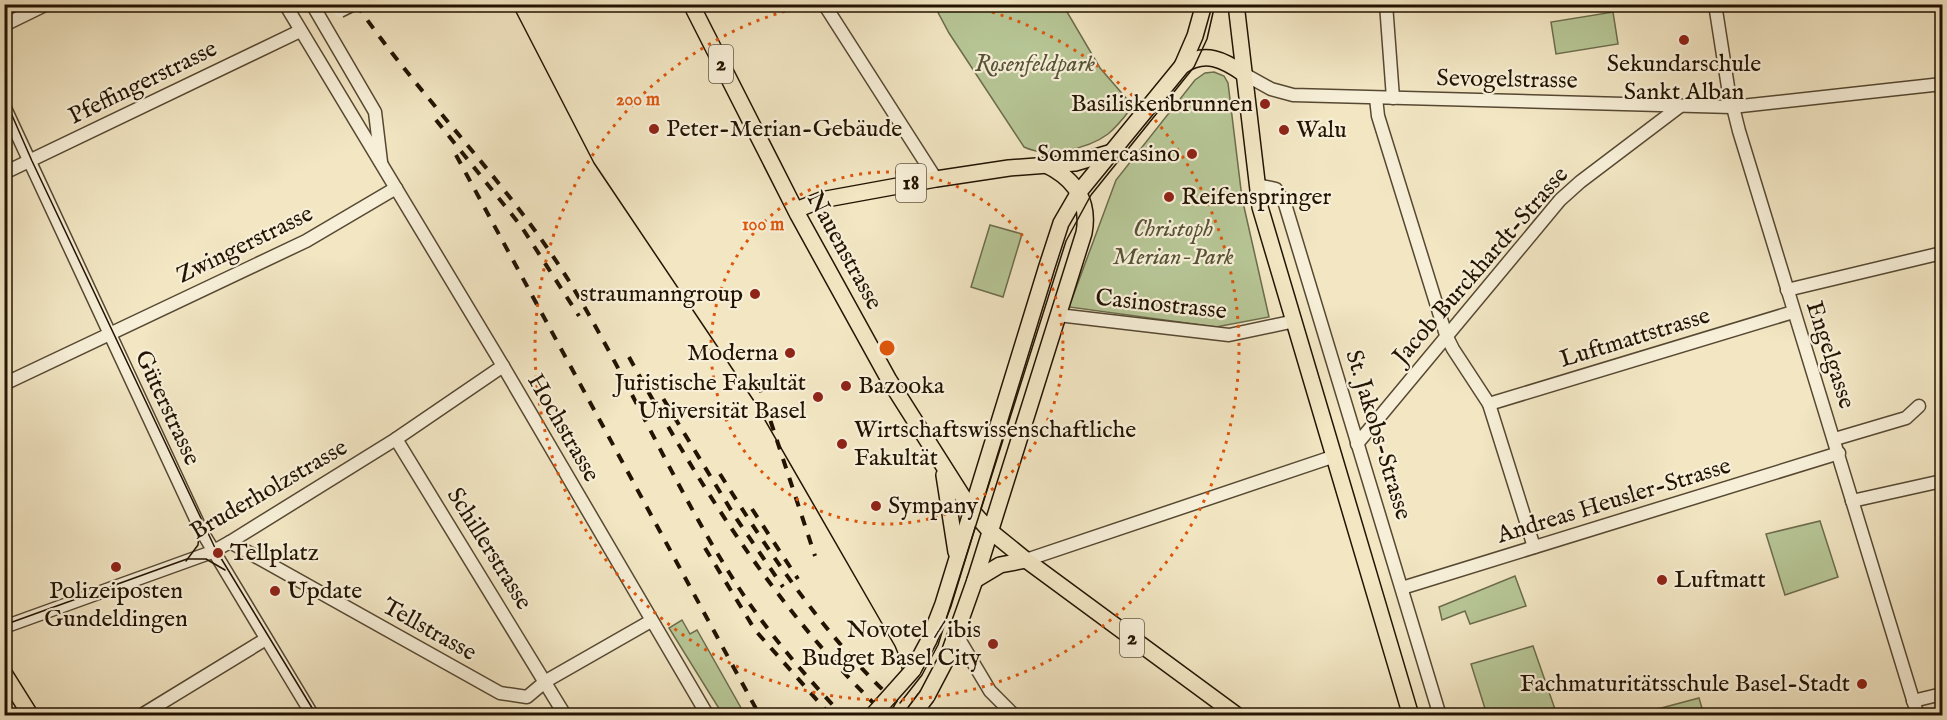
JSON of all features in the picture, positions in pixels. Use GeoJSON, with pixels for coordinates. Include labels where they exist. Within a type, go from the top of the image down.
{"type":"FeatureCollection","features":[{"type":"Feature","properties":{"kind":"main road","name":"Nauenstrasse"},"geometry":{"type":"LineString","coordinates":[[691,4],[796,210],[889,380],[943,469],[972,511]]}},
{"type":"Feature","properties":{"kind":"main road"},"geometry":{"type":"LineString","coordinates":[[872,716],[913,670],[934,629],[1056,237],[1079,192],[1182,66],[1195,36],[1204,4]]}},
{"type":"Feature","properties":{"kind":"main road","name":"St. Jakobs-Strasse"},"geometry":{"type":"LineString","coordinates":[[1236,4],[1257,185],[1263,218],[1411,716]]}},
{"type":"Feature","properties":{"kind":"main road"},"geometry":{"type":"LineString","coordinates":[[1182,66],[1193,60],[1212,57],[1223,60],[1244,74]]}},
{"type":"Feature","properties":{"kind":"main road"},"geometry":{"type":"LineString","coordinates":[[1046,165],[1087,160],[1112,151]]}},
{"type":"Feature","properties":{"kind":"main road","name":"18"},"geometry":{"type":"LineString","coordinates":[[796,210],[821,200],[936,179],[1046,165]]}},
{"type":"Feature","properties":{"kind":"main road"},"geometry":{"type":"LineString","coordinates":[[912,716],[927,696],[943,667],[956,634],[1084,233],[1086,212],[1079,192],[1062,174],[1046,165]]}},
{"type":"Feature","properties":{"kind":"main road"},"geometry":{"type":"LineString","coordinates":[[943,469],[956,543],[952,574]]}},
{"type":"Feature","properties":{"kind":"main road","name":"2"},"geometry":{"type":"LineString","coordinates":[[972,511],[989,530],[1026,560],[1238,716]]}},
{"type":"Feature","properties":{"kind":"main road"},"geometry":{"type":"LineString","coordinates":[[975,580],[1000,565],[1026,560]]}},
{"type":"Feature","properties":{"kind":"main road"},"geometry":{"type":"LineString","coordinates":[[4,672],[31,716]]}},
{"type":"Feature","properties":{"kind":"street"},"geometry":{"type":"LineString","coordinates":[[4,25],[47,4]]}},
{"type":"Feature","properties":{"kind":"street","name":"Hochstrasse"},"geometry":{"type":"LineString","coordinates":[[285,4],[503,366],[708,716]]}},
{"type":"Feature","properties":{"kind":"street","name":"Hochstrasse"},"geometry":{"type":"LineString","coordinates":[[312,4],[375,112],[381,164]]}},
{"type":"Feature","properties":{"kind":"street"},"geometry":{"type":"LineString","coordinates":[[322,21],[354,4]]}},
{"type":"Feature","properties":{"kind":"street"},"geometry":{"type":"LineString","coordinates":[[824,4],[936,179]]}},
{"type":"Feature","properties":{"kind":"street"},"geometry":{"type":"LineString","coordinates":[[1386,4],[1392,53],[1393,98]]}},
{"type":"Feature","properties":{"kind":"street","name":"Engelgasse"},"geometry":{"type":"LineString","coordinates":[[1715,4],[1732,107],[1918,716]]}},
{"type":"Feature","properties":{"kind":"street","name":"Pfeffingerstrasse"},"geometry":{"type":"LineString","coordinates":[[4,173],[300,31]]}},
{"type":"Feature","properties":{"kind":"street","name":"Sevogelstrasse"},"geometry":{"type":"LineString","coordinates":[[1244,74],[1270,89],[1293,95],[1679,108],[1732,107],[1942,84]]}},
{"type":"Feature","properties":{"kind":"street"},"geometry":{"type":"LineString","coordinates":[[1376,98],[1378,116],[1446,335],[1489,405],[1534,547]]}},
{"type":"Feature","properties":{"kind":"street","name":"Güterstrasse"},"geometry":{"type":"LineString","coordinates":[[4,106],[212,552],[314,716]]}},
{"type":"Feature","properties":{"kind":"street","name":"Jacob Burckhardt-Strasse"},"geometry":{"type":"LineString","coordinates":[[1357,444],[1560,200],[1580,182],[1679,108]]}},
{"type":"Feature","properties":{"kind":"street","name":"St. Jakobs-Strasse"},"geometry":{"type":"LineString","coordinates":[[1257,185],[1272,187],[1282,196],[1440,716]]}},
{"type":"Feature","properties":{"kind":"street","name":"Zwingerstrasse"},"geometry":{"type":"LineString","coordinates":[[4,384],[111,336],[306,241],[396,188]]}},
{"type":"Feature","properties":{"kind":"street"},"geometry":{"type":"LineString","coordinates":[[1787,290],[1942,253]]}},
{"type":"Feature","properties":{"kind":"street","name":"Luftmattstrasse"},"geometry":{"type":"LineString","coordinates":[[1489,405],[1793,312]]}},
{"type":"Feature","properties":{"kind":"street","name":"Casinostrasse"},"geometry":{"type":"LineString","coordinates":[[1058,315],[1229,334],[1294,321]]}},
{"type":"Feature","properties":{"kind":"street","name":"Bruderholzstrasse"},"geometry":{"type":"LineString","coordinates":[[4,627],[212,552],[396,439],[503,366]]}},
{"type":"Feature","properties":{"kind":"street"},"geometry":{"type":"LineString","coordinates":[[1835,440],[1906,418],[1919,406]]}},
{"type":"Feature","properties":{"kind":"street","name":"Schillerstrasse"},"geometry":{"type":"LineString","coordinates":[[396,439],[546,681]]}},
{"type":"Feature","properties":{"kind":"street","name":"Andreas Heusler-Strasse"},"geometry":{"type":"LineString","coordinates":[[1402,588],[1839,453]]}},
{"type":"Feature","properties":{"kind":"street"},"geometry":{"type":"LineString","coordinates":[[1026,560],[1335,456]]}},
{"type":"Feature","properties":{"kind":"street"},"geometry":{"type":"LineString","coordinates":[[1852,501],[1942,481]]}},
{"type":"Feature","properties":{"kind":"street","name":"Tellstrasse"},"geometry":{"type":"LineString","coordinates":[[230,542],[500,693],[527,697],[546,681],[651,621]]}},
{"type":"Feature","properties":{"kind":"street"},"geometry":{"type":"LineString","coordinates":[[956,634],[990,691],[1015,716]]}},
{"type":"Feature","properties":{"kind":"street"},"geometry":{"type":"LineString","coordinates":[[140,716],[266,639]]}},
{"type":"Feature","properties":{"kind":"street"},"geometry":{"type":"LineString","coordinates":[[546,681],[563,712],[568,716]]}},
{"type":"Feature","properties":{"kind":"street"},"geometry":{"type":"LineString","coordinates":[[1913,701],[1942,694]]}},
{"type":"Feature","properties":{"kind":"green space","name":"Rosenfeldpark"},"geometry":{"type":"Polygon","coordinates":[[[934,5],[1063,5],[1100,68],[1133,106],[1112,131],[1090,144],[1055,152],[1024,147],[949,33],[934,5]]]}},
{"type":"Feature","properties":{"kind":"green space"},"geometry":{"type":"Polygon","coordinates":[[[1613,12],[1618,44],[1556,54],[1551,22],[1613,12]]]}},
{"type":"Feature","properties":{"kind":"green space","name":"Christoph Merian-Park"},"geometry":{"type":"Polygon","coordinates":[[[1214,72],[1224,76],[1228,83],[1242,198],[1269,317],[1216,327],[1069,307],[1116,180],[1195,80],[1205,73],[1214,72]]]}},
{"type":"Feature","properties":{"kind":"green space"},"geometry":{"type":"Polygon","coordinates":[[[990,225],[1022,234],[1003,297],[971,287],[990,225]]]}},
{"type":"Feature","properties":{"kind":"green space"},"geometry":{"type":"Polygon","coordinates":[[[1820,521],[1838,577],[1785,595],[1766,534],[1820,521]]]}},
{"type":"Feature","properties":{"kind":"green space"},"geometry":{"type":"Polygon","coordinates":[[[1515,576],[1526,606],[1470,624],[1465,611],[1442,620],[1439,607],[1515,576]]]}},
{"type":"Feature","properties":{"kind":"green space"},"geometry":{"type":"Polygon","coordinates":[[[682,620],[690,634],[697,630],[745,715],[723,715],[669,628],[682,620]]]}},
{"type":"Feature","properties":{"kind":"green space"},"geometry":{"type":"Polygon","coordinates":[[[1533,646],[1557,715],[1487,715],[1471,664],[1533,646]]]}},
{"type":"Feature","properties":{"kind":"green space"},"geometry":{"type":"Polygon","coordinates":[[[1699,698],[1704,715],[1635,715],[1699,698]]]}},
{"type":"Feature","properties":{"kind":"tram line"},"geometry":{"type":"LineString","coordinates":[[512,4],[594,163],[754,401],[895,646],[903,682],[898,699],[887,716]]}},
{"type":"Feature","properties":{"kind":"tram line"},"geometry":{"type":"LineString","coordinates":[[900,703],[922,675],[938,645],[1066,241],[1091,195],[1194,67],[1207,39],[1215,4]]}},
{"type":"Feature","properties":{"kind":"tram line"},"geometry":{"type":"LineString","coordinates":[[4,97],[216,550],[317,716]]}},
{"type":"Feature","properties":{"kind":"tram line"},"geometry":{"type":"LineString","coordinates":[[186,561],[198,545],[200,523]]}},
{"type":"Feature","properties":{"kind":"tram line"},"geometry":{"type":"LineString","coordinates":[[4,625],[187,559],[206,559],[225,570]]}},
{"type":"Feature","properties":{"kind":"tram line"},"geometry":{"type":"LineString","coordinates":[[902,716],[918,694]]}},
{"type":"Feature","properties":{"kind":"railway"},"geometry":{"type":"LineString","coordinates":[[356,4],[408,74],[492,175],[545,244],[590,317],[688,502],[730,574],[755,612],[783,648],[843,716]]}},
{"type":"Feature","properties":{"kind":"railway"},"geometry":{"type":"LineString","coordinates":[[436,120],[521,226],[579,316]]}},
{"type":"Feature","properties":{"kind":"railway"},"geometry":{"type":"LineString","coordinates":[[456,155],[760,716]]}},
{"type":"Feature","properties":{"kind":"railway"},"geometry":{"type":"LineString","coordinates":[[629,357],[684,454],[744,547],[811,635],[887,716]]}},
{"type":"Feature","properties":{"kind":"railway"},"geometry":{"type":"LineString","coordinates":[[653,382],[734,515],[783,587]]}},
{"type":"Feature","properties":{"kind":"railway"},"geometry":{"type":"LineString","coordinates":[[758,383],[815,556]]}},
{"type":"Feature","properties":{"kind":"railway"},"geometry":{"type":"LineString","coordinates":[[720,474],[806,602],[856,661],[911,716]]}},
{"type":"Feature","properties":{"kind":"railway"},"geometry":{"type":"LineString","coordinates":[[752,509],[798,579]]}},
{"type":"Feature","properties":{"kind":"railway"},"geometry":{"type":"LineString","coordinates":[[705,548],[755,630],[831,716]]}},
{"type":"Feature","properties":{"kind":"place","name":"Sekundarschule Sankt Alban"},"geometry":{"type":"Point","coordinates":[1684,40]}},
{"type":"Feature","properties":{"kind":"place","name":"Basiliskenbrunnen"},"geometry":{"type":"Point","coordinates":[1265,104]}},
{"type":"Feature","properties":{"kind":"place","name":"Peter-Merian-Gebäude"},"geometry":{"type":"Point","coordinates":[654,129]}},
{"type":"Feature","properties":{"kind":"place","name":"Walu"},"geometry":{"type":"Point","coordinates":[1284,130]}},
{"type":"Feature","properties":{"kind":"place","name":"Sommercasino"},"geometry":{"type":"Point","coordinates":[1192,154]}},
{"type":"Feature","properties":{"kind":"place","name":"Reifenspringer"},"geometry":{"type":"Point","coordinates":[1169,197]}},
{"type":"Feature","properties":{"kind":"place","name":"straumanngroup"},"geometry":{"type":"Point","coordinates":[755,294]}},
{"type":"Feature","properties":{"kind":"place","name":"Moderna"},"geometry":{"type":"Point","coordinates":[790,353]}},
{"type":"Feature","properties":{"kind":"place","name":"Bazooka"},"geometry":{"type":"Point","coordinates":[846,386]}},
{"type":"Feature","properties":{"kind":"place","name":"Juristische Fakultät Universität Basel"},"geometry":{"type":"Point","coordinates":[818,397]}},
{"type":"Feature","properties":{"kind":"place","name":"Wirtschaftswissenschaftliche Fakultät"},"geometry":{"type":"Point","coordinates":[842,444]}},
{"type":"Feature","properties":{"kind":"place","name":"Sympany"},"geometry":{"type":"Point","coordinates":[876,506]}},
{"type":"Feature","properties":{"kind":"place","name":"Tellplatz"},"geometry":{"type":"Point","coordinates":[218,553]}},
{"type":"Feature","properties":{"kind":"place","name":"Polizeiposten Gundeldingen"},"geometry":{"type":"Point","coordinates":[116,567]}},
{"type":"Feature","properties":{"kind":"place","name":"Luftmatt"},"geometry":{"type":"Point","coordinates":[1662,580]}},
{"type":"Feature","properties":{"kind":"place","name":"Update"},"geometry":{"type":"Point","coordinates":[275,591]}},
{"type":"Feature","properties":{"kind":"place","name":"Novotel / ibis Budget Basel City"},"geometry":{"type":"Point","coordinates":[993,644]}},
{"type":"Feature","properties":{"kind":"place","name":"Fachmaturitätsschule Basel-Stadt"},"geometry":{"type":"Point","coordinates":[1862,684]}}]}
